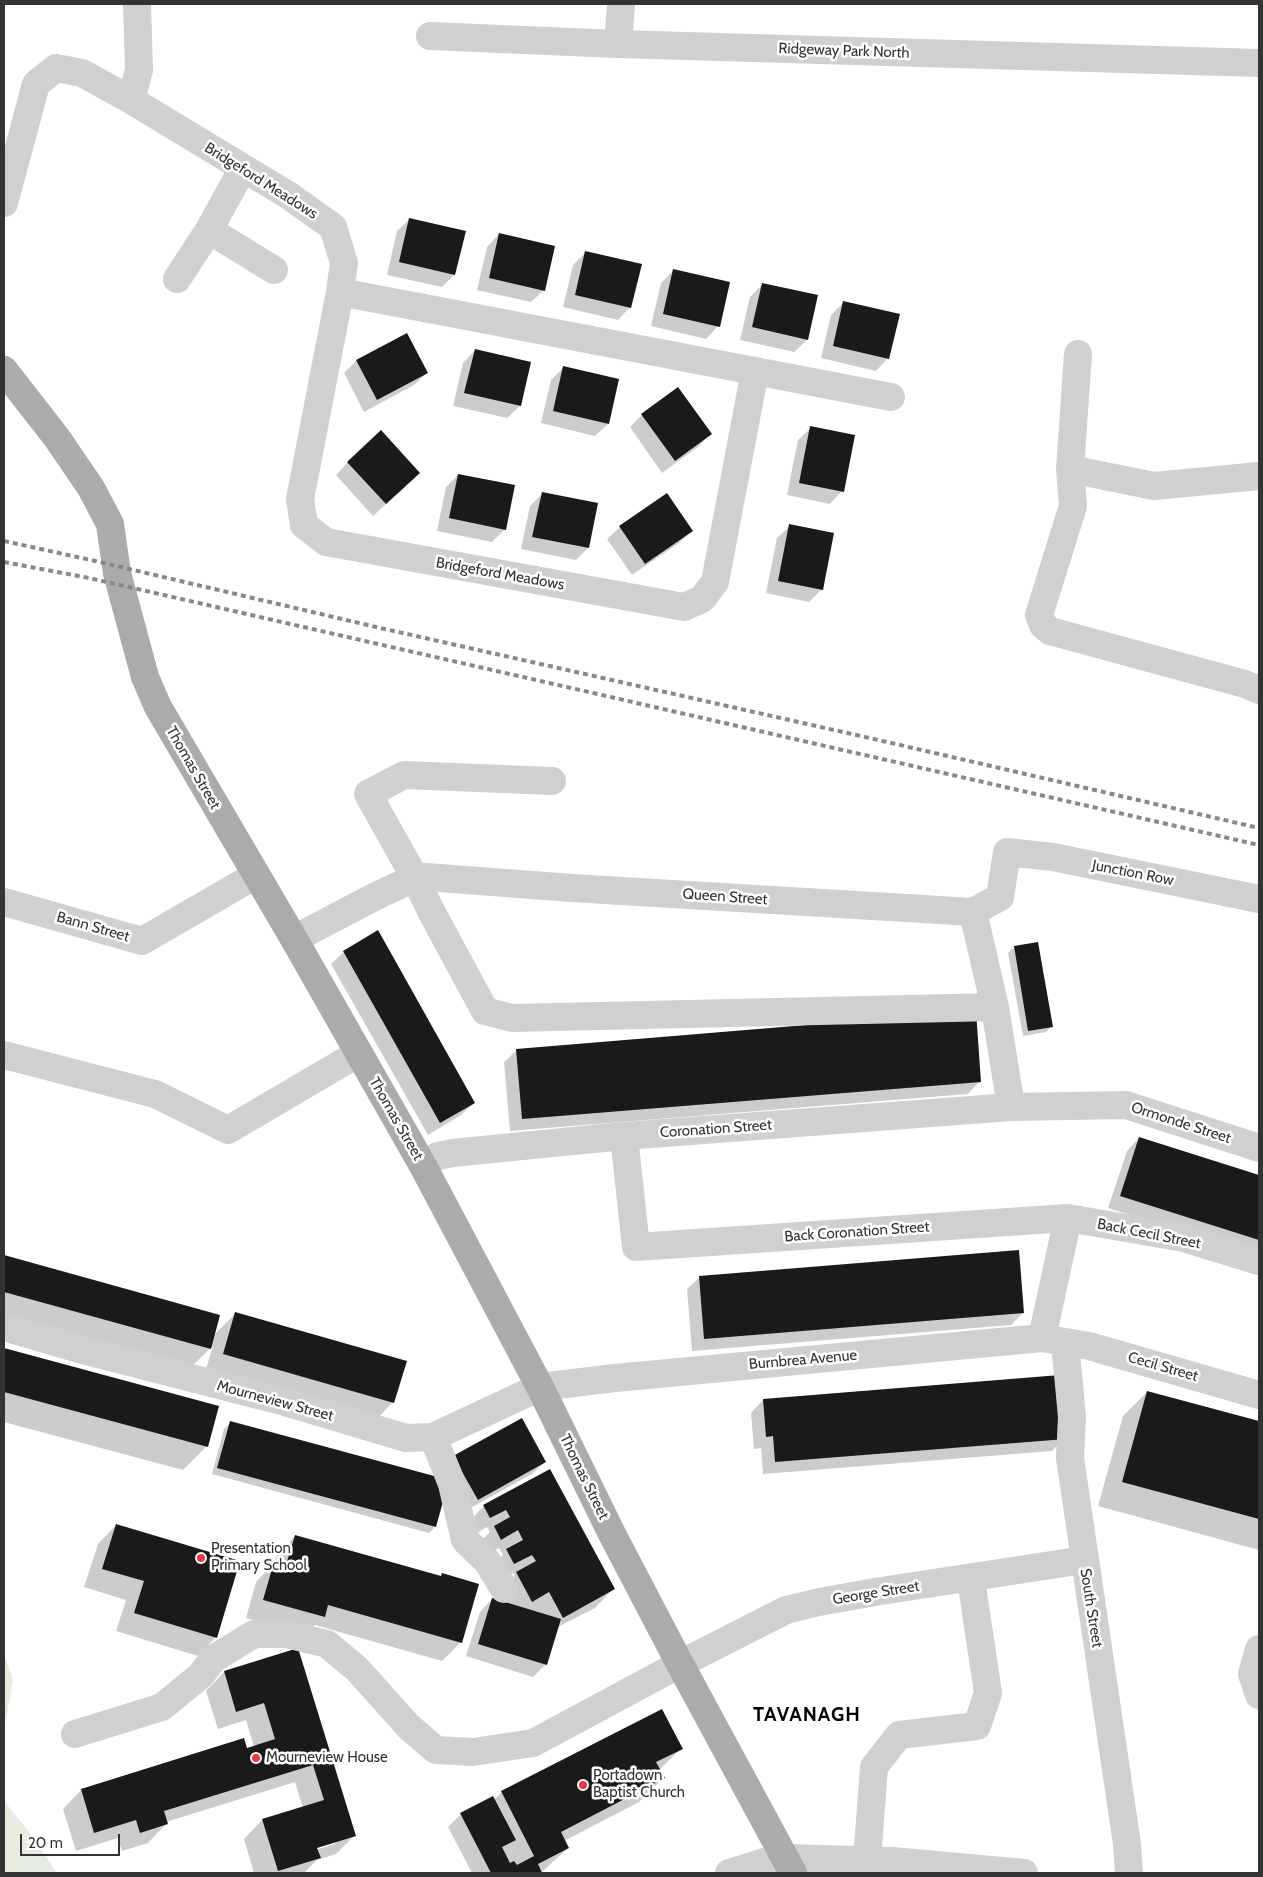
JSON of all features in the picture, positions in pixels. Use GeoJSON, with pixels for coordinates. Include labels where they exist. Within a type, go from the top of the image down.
{"type":"FeatureCollection","features":[{"type":"Feature","properties":{"kind":"main road","name":"Thomas Street"},"geometry":{"type":"LineString","coordinates":[[4,370],[57,438],[91,488],[110,524],[117,573],[145,677],[158,707],[294,939],[422,1164],[540,1387],[611,1532],[680,1664],[789,1866]]}},
{"type":"Feature","properties":{"kind":"street"},"geometry":{"type":"LineString","coordinates":[[131,100],[139,70],[137,4]]}},
{"type":"Feature","properties":{"kind":"street"},"geometry":{"type":"LineString","coordinates":[[618,44],[620,4]]}},
{"type":"Feature","properties":{"kind":"street","name":"Ridgeway Park North"},"geometry":{"type":"LineString","coordinates":[[430,36],[618,44],[1259,63]]}},
{"type":"Feature","properties":{"kind":"street","name":"Bridgeford Meadows"},"geometry":{"type":"LineString","coordinates":[[4,203],[36,84],[56,68],[82,73],[131,100],[288,194],[333,228],[344,264],[300,500],[304,525],[326,542],[684,607],[702,599],[715,582],[755,371]]}},
{"type":"Feature","properties":{"kind":"street"},"geometry":{"type":"LineString","coordinates":[[177,279],[209,230],[243,168]]}},
{"type":"Feature","properties":{"kind":"street"},"geometry":{"type":"LineString","coordinates":[[209,230],[274,270]]}},
{"type":"Feature","properties":{"kind":"street"},"geometry":{"type":"LineString","coordinates":[[340,292],[891,397]]}},
{"type":"Feature","properties":{"kind":"street"},"geometry":{"type":"LineString","coordinates":[[1078,354],[1070,469],[1073,506],[1039,615],[1042,625],[1050,631],[1245,684],[1259,690]]}},
{"type":"Feature","properties":{"kind":"street"},"geometry":{"type":"LineString","coordinates":[[1070,469],[1154,486],[1259,476]]}},
{"type":"Feature","properties":{"kind":"street"},"geometry":{"type":"LineString","coordinates":[[552,781],[404,775],[368,794],[415,878],[485,1011],[512,1018],[995,1007]]}},
{"type":"Feature","properties":{"kind":"street","name":"Junction Row"},"geometry":{"type":"LineString","coordinates":[[973,912],[1000,897],[1007,852],[1053,857],[1259,899]]}},
{"type":"Feature","properties":{"kind":"street","name":"Bann Street"},"geometry":{"type":"LineString","coordinates":[[4,902],[142,941],[256,875]]}},
{"type":"Feature","properties":{"kind":"street","name":"Queen Street"},"geometry":{"type":"LineString","coordinates":[[294,939],[378,895],[415,878],[426,877],[572,888],[973,912]]}},
{"type":"Feature","properties":{"kind":"street"},"geometry":{"type":"LineString","coordinates":[[973,912],[995,1007],[1011,1107]]}},
{"type":"Feature","properties":{"kind":"street"},"geometry":{"type":"LineString","coordinates":[[4,1055],[155,1094],[228,1130],[359,1053]]}},
{"type":"Feature","properties":{"kind":"street","name":"Ormonde Street"},"geometry":{"type":"LineString","coordinates":[[1011,1107],[1126,1105],[1259,1148]]}},
{"type":"Feature","properties":{"kind":"street","name":"Coronation Street"},"geometry":{"type":"LineString","coordinates":[[422,1164],[438,1156],[453,1153],[624,1136],[1011,1107]]}},
{"type":"Feature","properties":{"kind":"street","name":"Back Coronation Street"},"geometry":{"type":"LineString","coordinates":[[624,1136],[636,1247],[1068,1218]]}},
{"type":"Feature","properties":{"kind":"street"},"geometry":{"type":"LineString","coordinates":[[1054,1340],[1068,1218]]}},
{"type":"Feature","properties":{"kind":"street","name":"Back Cecil Street"},"geometry":{"type":"LineString","coordinates":[[1068,1218],[1184,1238],[1259,1261]]}},
{"type":"Feature","properties":{"kind":"street","name":"Mourneview Street"},"geometry":{"type":"LineString","coordinates":[[4,1327],[86,1351],[285,1402],[406,1438],[433,1437],[540,1387]]}},
{"type":"Feature","properties":{"kind":"street","name":"Burnbrea Avenue"},"geometry":{"type":"LineString","coordinates":[[540,1387],[615,1378],[1054,1340]]}},
{"type":"Feature","properties":{"kind":"street","name":"Cecil Street"},"geometry":{"type":"LineString","coordinates":[[1054,1340],[1089,1346],[1259,1395]]}},
{"type":"Feature","properties":{"kind":"street","name":"South Street"},"geometry":{"type":"LineString","coordinates":[[1054,1340],[1072,1417],[1070,1458],[1127,1844],[1129,1873]]}},
{"type":"Feature","properties":{"kind":"street"},"geometry":{"type":"LineString","coordinates":[[433,1437],[452,1484],[465,1540],[487,1561],[504,1589]]}},
{"type":"Feature","properties":{"kind":"street","name":"George Street"},"geometry":{"type":"LineString","coordinates":[[75,1734],[162,1707],[201,1675],[213,1659],[254,1634],[286,1634],[327,1644],[357,1669],[409,1727],[436,1750],[473,1752],[533,1743],[680,1664],[786,1610],[872,1593],[1084,1560]]}},
{"type":"Feature","properties":{"kind":"street"},"geometry":{"type":"LineString","coordinates":[[866,1860],[874,1767],[899,1735],[976,1726],[988,1693],[971,1578]]}},
{"type":"Feature","properties":{"kind":"street"},"geometry":{"type":"LineString","coordinates":[[1259,1649],[1252,1674],[1259,1695]]}},
{"type":"Feature","properties":{"kind":"street"},"geometry":{"type":"LineString","coordinates":[[729,1873],[764,1862],[789,1866],[866,1860],[1024,1873]]}},
{"type":"Feature","properties":{"kind":"shaded area"},"geometry":{"type":"Polygon","coordinates":[[[4,1655],[13,1680],[4,1730],[4,1655]]]}},
{"type":"Feature","properties":{"kind":"shaded area"},"geometry":{"type":"Polygon","coordinates":[[[4,1801],[30,1833],[57,1873],[4,1873],[4,1801]]]}},
{"type":"Feature","properties":{"kind":"building"},"geometry":{"type":"Polygon","coordinates":[[[409,218],[466,231],[455,275],[399,262],[409,218]]]}},
{"type":"Feature","properties":{"kind":"building"},"geometry":{"type":"Polygon","coordinates":[[[499,233],[555,246],[545,291],[489,278],[499,233]]]}},
{"type":"Feature","properties":{"kind":"building"},"geometry":{"type":"Polygon","coordinates":[[[585,251],[642,264],[631,308],[575,295],[585,251]]]}},
{"type":"Feature","properties":{"kind":"building"},"geometry":{"type":"Polygon","coordinates":[[[673,269],[730,282],[720,327],[663,314],[673,269]]]}},
{"type":"Feature","properties":{"kind":"building"},"geometry":{"type":"Polygon","coordinates":[[[762,283],[818,295],[808,340],[752,327],[762,283]]]}},
{"type":"Feature","properties":{"kind":"building"},"geometry":{"type":"Polygon","coordinates":[[[843,301],[900,314],[889,359],[833,346],[843,301]]]}},
{"type":"Feature","properties":{"kind":"building"},"geometry":{"type":"Polygon","coordinates":[[[407,333],[428,373],[377,400],[356,360],[407,333]]]}},
{"type":"Feature","properties":{"kind":"building"},"geometry":{"type":"Polygon","coordinates":[[[475,349],[531,362],[521,406],[464,393],[475,349]]]}},
{"type":"Feature","properties":{"kind":"building"},"geometry":{"type":"Polygon","coordinates":[[[563,366],[619,379],[609,424],[553,411],[563,366]]]}},
{"type":"Feature","properties":{"kind":"building"},"geometry":{"type":"Polygon","coordinates":[[[678,387],[712,434],[675,461],[641,414],[678,387]]]}},
{"type":"Feature","properties":{"kind":"building"},"geometry":{"type":"Polygon","coordinates":[[[810,426],[855,435],[844,492],[799,483],[810,426]]]}},
{"type":"Feature","properties":{"kind":"building"},"geometry":{"type":"Polygon","coordinates":[[[381,430],[420,473],[386,504],[347,462],[381,430]]]}},
{"type":"Feature","properties":{"kind":"building"},"geometry":{"type":"Polygon","coordinates":[[[458,474],[515,485],[506,530],[449,518],[458,474]]]}},
{"type":"Feature","properties":{"kind":"building"},"geometry":{"type":"Polygon","coordinates":[[[542,492],[598,503],[589,548],[532,537],[542,492]]]}},
{"type":"Feature","properties":{"kind":"building"},"geometry":{"type":"Polygon","coordinates":[[[667,493],[693,531],[645,564],[619,526],[667,493]]]}},
{"type":"Feature","properties":{"kind":"building"},"geometry":{"type":"Polygon","coordinates":[[[789,524],[834,533],[823,590],[778,581],[789,524]]]}},
{"type":"Feature","properties":{"kind":"building"},"geometry":{"type":"Polygon","coordinates":[[[378,930],[475,1103],[440,1123],[343,951],[378,930]]]}},
{"type":"Feature","properties":{"kind":"building"},"geometry":{"type":"Polygon","coordinates":[[[1038,942],[1053,1027],[1028,1031],[1014,946],[1038,942]]]}},
{"type":"Feature","properties":{"kind":"building"},"geometry":{"type":"Polygon","coordinates":[[[976,1011],[981,1082],[522,1119],[516,1049],[976,1011]]]}},
{"type":"Feature","properties":{"kind":"building"},"geometry":{"type":"Polygon","coordinates":[[[1139,1137],[1259,1175],[1259,1240],[1120,1196],[1139,1137]]]}},
{"type":"Feature","properties":{"kind":"building"},"geometry":{"type":"Polygon","coordinates":[[[1019,1250],[1024,1313],[704,1339],[699,1276],[1019,1250]]]}},
{"type":"Feature","properties":{"kind":"building"},"geometry":{"type":"Polygon","coordinates":[[[4,1255],[220,1315],[211,1349],[4,1292],[4,1255]]]}},
{"type":"Feature","properties":{"kind":"building"},"geometry":{"type":"Polygon","coordinates":[[[235,1312],[407,1361],[394,1403],[223,1354],[235,1312]]]}},
{"type":"Feature","properties":{"kind":"building"},"geometry":{"type":"Polygon","coordinates":[[[4,1348],[219,1406],[208,1447],[4,1392],[4,1348]]]}},
{"type":"Feature","properties":{"kind":"building"},"geometry":{"type":"Polygon","coordinates":[[[1060,1375],[1066,1439],[775,1462],[773,1436],[766,1437],[763,1399],[1060,1375]]]}},
{"type":"Feature","properties":{"kind":"building"},"geometry":{"type":"Polygon","coordinates":[[[1147,1391],[1259,1421],[1259,1519],[1122,1482],[1147,1391]]]}},
{"type":"Feature","properties":{"kind":"building"},"geometry":{"type":"Polygon","coordinates":[[[522,1418],[546,1462],[478,1500],[453,1456],[522,1418]]]}},
{"type":"Feature","properties":{"kind":"building"},"geometry":{"type":"Polygon","coordinates":[[[230,1421],[449,1480],[436,1527],[217,1468],[230,1421]]]}},
{"type":"Feature","properties":{"kind":"building"},"geometry":{"type":"Polygon","coordinates":[[[550,1469],[615,1589],[563,1618],[549,1592],[532,1602],[516,1572],[536,1561],[532,1555],[514,1564],[506,1549],[523,1540],[518,1530],[501,1540],[494,1526],[510,1517],[506,1510],[490,1518],[483,1505],[550,1469]]]}},
{"type":"Feature","properties":{"kind":"building"},"geometry":{"type":"Polygon","coordinates":[[[116,1524],[240,1561],[217,1638],[134,1613],[144,1581],[102,1569],[116,1524]]]}},
{"type":"Feature","properties":{"kind":"building"},"geometry":{"type":"Polygon","coordinates":[[[295,1535],[441,1576],[442,1573],[479,1584],[462,1643],[328,1605],[325,1617],[263,1600],[274,1562],[286,1565],[295,1535]]]}},
{"type":"Feature","properties":{"kind":"building"},"geometry":{"type":"Polygon","coordinates":[[[492,1598],[561,1619],[547,1665],[478,1644],[492,1598]]]}},
{"type":"Feature","properties":{"kind":"building","name":"Mourneview House"},"geometry":{"type":"Polygon","coordinates":[[[298,1648],[356,1836],[317,1848],[321,1858],[278,1871],[262,1819],[324,1800],[313,1765],[164,1811],[168,1824],[140,1833],[136,1820],[94,1833],[81,1789],[244,1738],[247,1748],[275,1739],[264,1703],[236,1712],[224,1671],[298,1648]]]}},
{"type":"Feature","properties":{"kind":"building","name":"Portadown Baptist Church"},"geometry":{"type":"Polygon","coordinates":[[[662,1709],[683,1749],[656,1762],[665,1778],[561,1832],[569,1848],[538,1864],[542,1873],[491,1873],[460,1813],[493,1796],[516,1840],[502,1847],[510,1863],[514,1861],[517,1865],[534,1856],[501,1791],[662,1709]]]}},
{"type":"Feature","properties":{"kind":"railway"},"geometry":{"type":"LineString","coordinates":[[4,541],[1259,828]]}},
{"type":"Feature","properties":{"kind":"railway"},"geometry":{"type":"LineString","coordinates":[[4,562],[89,578],[1259,845]]}},
{"type":"Feature","properties":{"kind":"place","name":"Presentation Primary School"},"geometry":{"type":"Point","coordinates":[201,1558]}},
{"type":"Feature","properties":{"kind":"place","name":"Mourneview House"},"geometry":{"type":"Point","coordinates":[256,1758]}},
{"type":"Feature","properties":{"kind":"place","name":"Portadown Baptist Church"},"geometry":{"type":"Point","coordinates":[583,1785]}},
{"type":"Feature","properties":{"kind":"district","name":"TAVANAGH"},"geometry":{"type":"Point","coordinates":[807,1715]}}]}
